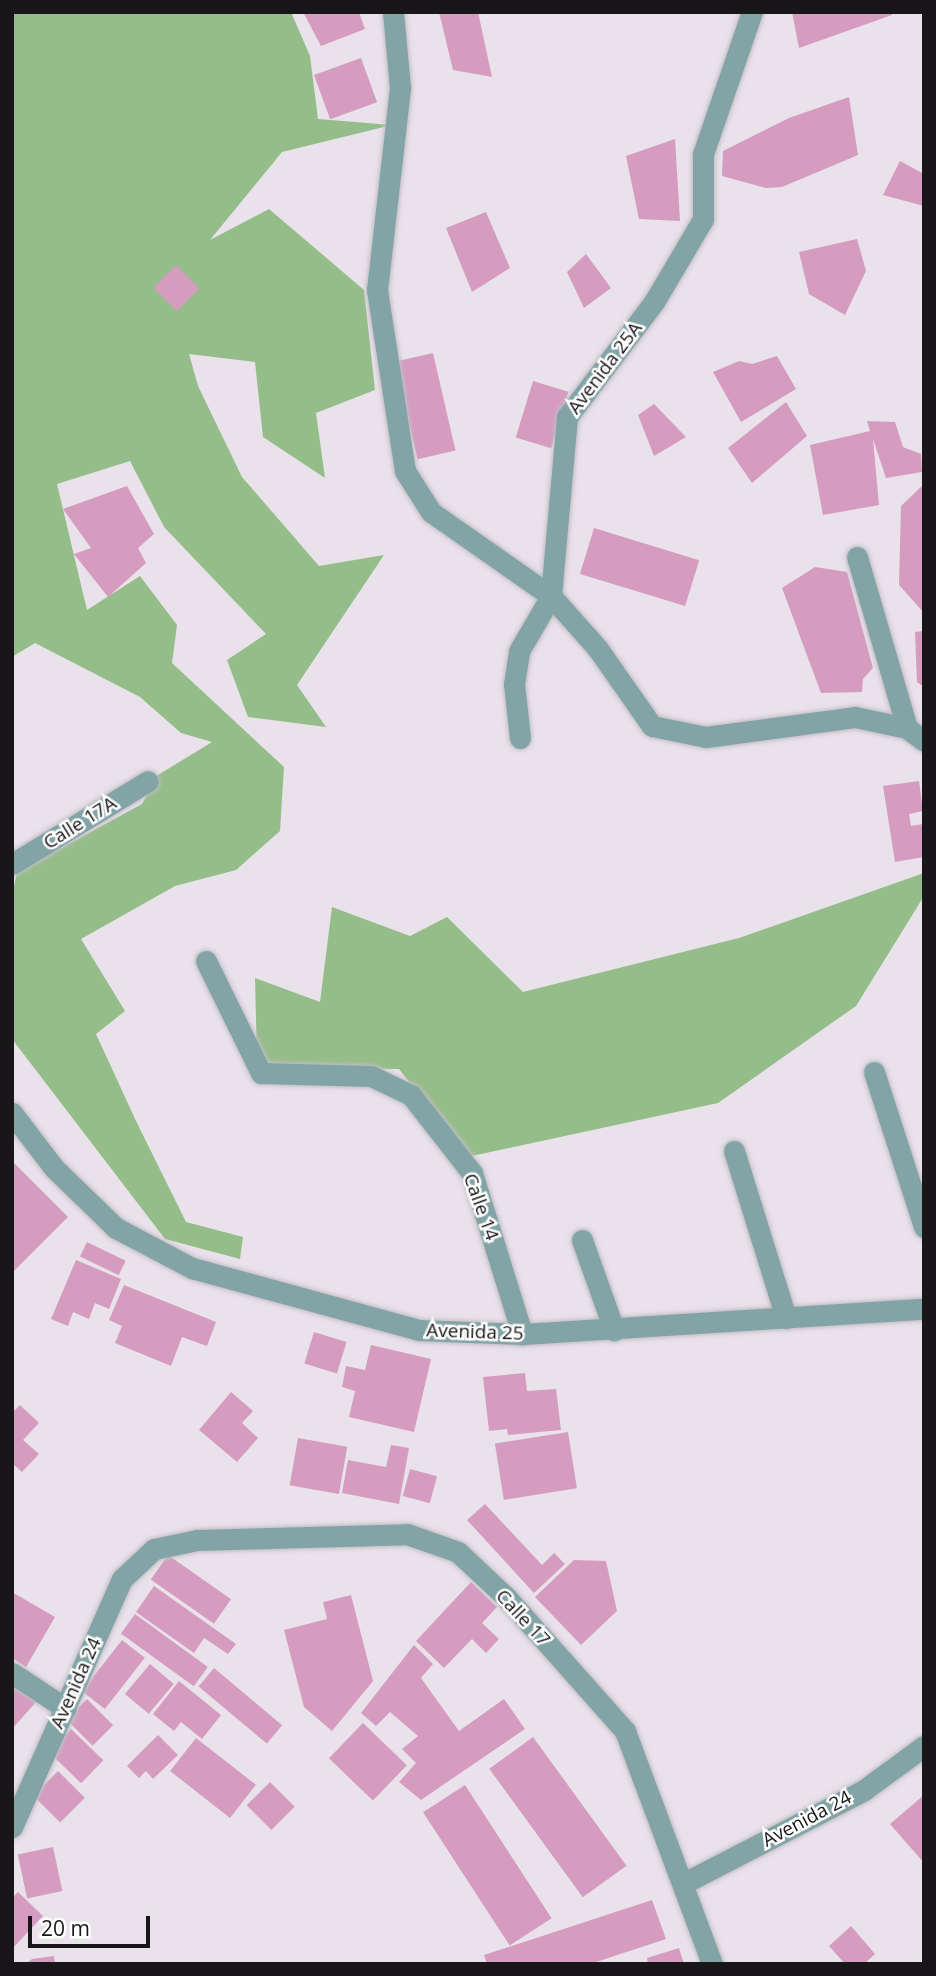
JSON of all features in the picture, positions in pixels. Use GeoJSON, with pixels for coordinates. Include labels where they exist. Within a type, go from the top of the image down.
{"type":"FeatureCollection","features":[{"type":"Feature","properties":{"kind":"street"},"geometry":{"type":"LineString","coordinates":[[393,12],[400,88],[376,290],[405,471],[431,512],[551,596],[597,649],[652,726],[706,737],[855,717],[907,728],[924,741]]}},
{"type":"Feature","properties":{"kind":"street","name":"Avenida 25A"},"geometry":{"type":"LineString","coordinates":[[520,738],[514,684],[519,651],[551,596],[567,417],[654,302],[703,219],[704,154],[752,12]]}},
{"type":"Feature","properties":{"kind":"street"},"geometry":{"type":"LineString","coordinates":[[857,557],[907,728]]}},
{"type":"Feature","properties":{"kind":"street","name":"Calle 17A"},"geometry":{"type":"LineString","coordinates":[[12,864],[148,781]]}},
{"type":"Feature","properties":{"kind":"street","name":"Calle 14"},"geometry":{"type":"LineString","coordinates":[[206,961],[261,1073],[371,1076],[411,1095],[472,1173],[522,1334]]}},
{"type":"Feature","properties":{"kind":"street"},"geometry":{"type":"LineString","coordinates":[[874,1072],[924,1227]]}},
{"type":"Feature","properties":{"kind":"street","name":"Avenida 25"},"geometry":{"type":"LineString","coordinates":[[12,1113],[54,1168],[116,1228],[192,1268],[418,1330],[522,1334],[924,1309]]}},
{"type":"Feature","properties":{"kind":"street"},"geometry":{"type":"LineString","coordinates":[[734,1151],[786,1318]]}},
{"type":"Feature","properties":{"kind":"street"},"geometry":{"type":"LineString","coordinates":[[582,1240],[614,1329]]}},
{"type":"Feature","properties":{"kind":"street","name":"Calle 17"},"geometry":{"type":"LineString","coordinates":[[154,1549],[197,1540],[407,1534],[458,1552],[507,1598],[625,1731],[684,1883],[712,1964]]}},
{"type":"Feature","properties":{"kind":"street","name":"Avenida 24"},"geometry":{"type":"LineString","coordinates":[[12,1827],[122,1579],[154,1549]]}},
{"type":"Feature","properties":{"kind":"street"},"geometry":{"type":"LineString","coordinates":[[12,1674],[65,1708]]}},
{"type":"Feature","properties":{"kind":"street","name":"Avenida 24"},"geometry":{"type":"LineString","coordinates":[[684,1883],[864,1790],[924,1746]]}},
{"type":"Feature","properties":{"kind":"green space"},"geometry":{"type":"Polygon","coordinates":[[[12,12],[291,12],[310,56],[318,119],[392,125],[282,152],[210,240],[269,209],[364,290],[375,390],[316,413],[325,478],[263,437],[255,362],[189,354],[198,386],[242,477],[319,566],[384,555],[297,685],[326,727],[248,717],[227,660],[266,634],[164,527],[130,461],[57,484],[87,610],[140,576],[177,625],[172,663],[284,767],[280,831],[236,870],[175,886],[81,939],[125,1011],[96,1034],[186,1222],[243,1237],[240,1259],[165,1239],[12,1039],[12,896],[17,872],[142,804],[158,775],[212,742],[181,733],[140,697],[35,643],[12,657],[12,12]]]}},
{"type":"Feature","properties":{"kind":"green space"},"geometry":{"type":"Polygon","coordinates":[[[924,873],[924,896],[856,1006],[718,1103],[467,1157],[399,1069],[306,1068],[257,1062],[255,978],[320,1002],[332,907],[410,936],[447,917],[523,992],[739,938],[924,873]]]}},
{"type":"Feature","properties":{"kind":"building"},"geometry":{"type":"Polygon","coordinates":[[[303,12],[359,12],[365,29],[321,46],[303,12]]]}},
{"type":"Feature","properties":{"kind":"building"},"geometry":{"type":"Polygon","coordinates":[[[439,12],[478,12],[492,77],[453,70],[439,12]]]}},
{"type":"Feature","properties":{"kind":"building"},"geometry":{"type":"Polygon","coordinates":[[[792,12],[891,12],[892,15],[799,48],[792,12]]]}},
{"type":"Feature","properties":{"kind":"building"},"geometry":{"type":"Polygon","coordinates":[[[361,58],[377,102],[330,119],[314,75],[361,58]]]}},
{"type":"Feature","properties":{"kind":"building"},"geometry":{"type":"Polygon","coordinates":[[[849,97],[858,155],[782,187],[766,188],[722,176],[723,151],[789,118],[849,97]]]}},
{"type":"Feature","properties":{"kind":"building"},"geometry":{"type":"Polygon","coordinates":[[[675,139],[680,221],[639,219],[626,156],[675,139]]]}},
{"type":"Feature","properties":{"kind":"building"},"geometry":{"type":"Polygon","coordinates":[[[900,161],[924,174],[924,206],[883,195],[900,161]]]}},
{"type":"Feature","properties":{"kind":"building"},"geometry":{"type":"Polygon","coordinates":[[[486,212],[510,268],[472,292],[446,228],[486,212]]]}},
{"type":"Feature","properties":{"kind":"building"},"geometry":{"type":"Polygon","coordinates":[[[857,239],[866,271],[845,315],[809,294],[799,252],[857,239]]]}},
{"type":"Feature","properties":{"kind":"building"},"geometry":{"type":"Polygon","coordinates":[[[586,254],[611,288],[584,308],[567,272],[586,254]]]}},
{"type":"Feature","properties":{"kind":"building"},"geometry":{"type":"Polygon","coordinates":[[[176,265],[199,288],[177,311],[153,288],[176,265]]]}},
{"type":"Feature","properties":{"kind":"building"},"geometry":{"type":"Polygon","coordinates":[[[433,353],[455,450],[417,459],[395,362],[433,353]]]}},
{"type":"Feature","properties":{"kind":"building"},"geometry":{"type":"Polygon","coordinates":[[[777,356],[796,389],[741,422],[713,372],[739,361],[752,364],[777,356]]]}},
{"type":"Feature","properties":{"kind":"building"},"geometry":{"type":"Polygon","coordinates":[[[533,381],[568,392],[551,448],[516,437],[533,381]]]}},
{"type":"Feature","properties":{"kind":"building"},"geometry":{"type":"Polygon","coordinates":[[[786,402],[807,436],[752,483],[728,448],[786,402]]]}},
{"type":"Feature","properties":{"kind":"building"},"geometry":{"type":"Polygon","coordinates":[[[654,404],[686,437],[654,456],[638,415],[654,404]]]}},
{"type":"Feature","properties":{"kind":"building"},"geometry":{"type":"Polygon","coordinates":[[[867,421],[895,422],[903,447],[921,454],[922,472],[886,478],[873,439],[879,505],[823,515],[810,445],[870,431],[867,421]]]}},
{"type":"Feature","properties":{"kind":"building"},"geometry":{"type":"Polygon","coordinates":[[[924,484],[924,613],[899,585],[901,506],[924,484]]]}},
{"type":"Feature","properties":{"kind":"building"},"geometry":{"type":"Polygon","coordinates":[[[127,486],[154,534],[138,548],[146,563],[108,597],[74,554],[91,548],[63,509],[127,486]]]}},
{"type":"Feature","properties":{"kind":"building"},"geometry":{"type":"Polygon","coordinates":[[[594,528],[699,560],[685,606],[580,574],[594,528]]]}},
{"type":"Feature","properties":{"kind":"building"},"geometry":{"type":"Polygon","coordinates":[[[815,567],[847,572],[873,668],[863,679],[862,692],[821,693],[782,588],[815,567]]]}},
{"type":"Feature","properties":{"kind":"building"},"geometry":{"type":"Polygon","coordinates":[[[924,631],[924,687],[917,682],[915,632],[924,631]]]}},
{"type":"Feature","properties":{"kind":"building"},"geometry":{"type":"Polygon","coordinates":[[[919,781],[923,811],[909,814],[911,826],[923,824],[924,857],[895,862],[883,786],[919,781]]]}},
{"type":"Feature","properties":{"kind":"building"},"geometry":{"type":"Polygon","coordinates":[[[12,1161],[68,1217],[12,1273],[12,1161]]]}},
{"type":"Feature","properties":{"kind":"building"},"geometry":{"type":"Polygon","coordinates":[[[87,1242],[126,1261],[119,1275],[80,1256],[87,1242]]]}},
{"type":"Feature","properties":{"kind":"building"},"geometry":{"type":"Polygon","coordinates":[[[76,1260],[121,1279],[109,1309],[95,1303],[89,1319],[73,1312],[68,1326],[51,1319],[76,1260]]]}},
{"type":"Feature","properties":{"kind":"building"},"geometry":{"type":"Polygon","coordinates":[[[124,1285],[216,1322],[207,1346],[182,1337],[171,1366],[115,1343],[122,1326],[109,1320],[124,1285]]]}},
{"type":"Feature","properties":{"kind":"building"},"geometry":{"type":"Polygon","coordinates":[[[314,1332],[347,1342],[337,1373],[304,1364],[314,1332]]]}},
{"type":"Feature","properties":{"kind":"building"},"geometry":{"type":"Polygon","coordinates":[[[371,1345],[431,1359],[414,1432],[349,1417],[355,1391],[342,1387],[346,1366],[365,1370],[371,1345]]]}},
{"type":"Feature","properties":{"kind":"building"},"geometry":{"type":"Polygon","coordinates":[[[525,1373],[527,1391],[556,1389],[561,1430],[508,1435],[507,1429],[489,1431],[483,1377],[525,1373]]]}},
{"type":"Feature","properties":{"kind":"building"},"geometry":{"type":"Polygon","coordinates":[[[231,1392],[253,1411],[242,1423],[258,1438],[237,1462],[199,1430],[231,1392]]]}},
{"type":"Feature","properties":{"kind":"building"},"geometry":{"type":"Polygon","coordinates":[[[20,1405],[39,1423],[23,1440],[39,1454],[22,1472],[12,1463],[12,1413],[20,1405]]]}},
{"type":"Feature","properties":{"kind":"building"},"geometry":{"type":"Polygon","coordinates":[[[568,1432],[577,1488],[504,1500],[495,1444],[568,1432]]]}},
{"type":"Feature","properties":{"kind":"building"},"geometry":{"type":"Polygon","coordinates":[[[298,1438],[347,1447],[339,1494],[290,1485],[298,1438]]]}},
{"type":"Feature","properties":{"kind":"building"},"geometry":{"type":"Polygon","coordinates":[[[391,1445],[409,1448],[399,1504],[342,1493],[348,1460],[386,1467],[391,1445]]]}},
{"type":"Feature","properties":{"kind":"building"},"geometry":{"type":"Polygon","coordinates":[[[410,1469],[437,1476],[430,1503],[403,1496],[410,1469]]]}},
{"type":"Feature","properties":{"kind":"building"},"geometry":{"type":"Polygon","coordinates":[[[485,1504],[542,1565],[554,1553],[565,1564],[534,1593],[467,1520],[485,1504]]]}},
{"type":"Feature","properties":{"kind":"building"},"geometry":{"type":"Polygon","coordinates":[[[168,1555],[231,1599],[214,1624],[151,1580],[168,1555]]]}},
{"type":"Feature","properties":{"kind":"building"},"geometry":{"type":"Polygon","coordinates":[[[574,1560],[606,1561],[617,1611],[581,1645],[535,1597],[574,1560]]]}},
{"type":"Feature","properties":{"kind":"building"},"geometry":{"type":"Polygon","coordinates":[[[471,1582],[497,1607],[482,1623],[499,1639],[486,1653],[472,1639],[444,1668],[416,1641],[471,1582]]]}},
{"type":"Feature","properties":{"kind":"building"},"geometry":{"type":"Polygon","coordinates":[[[154,1586],[236,1644],[228,1654],[204,1638],[194,1653],[136,1612],[154,1586]]]}},
{"type":"Feature","properties":{"kind":"building"},"geometry":{"type":"Polygon","coordinates":[[[12,1592],[55,1617],[26,1667],[12,1658],[12,1592]]]}},
{"type":"Feature","properties":{"kind":"building"},"geometry":{"type":"Polygon","coordinates":[[[351,1595],[373,1681],[332,1731],[304,1707],[284,1630],[327,1619],[323,1602],[351,1595]]]}},
{"type":"Feature","properties":{"kind":"building"},"geometry":{"type":"Polygon","coordinates":[[[135,1614],[208,1667],[194,1686],[121,1633],[135,1614]]]}},
{"type":"Feature","properties":{"kind":"building"},"geometry":{"type":"Polygon","coordinates":[[[122,1640],[145,1658],[105,1709],[82,1691],[122,1640]]]}},
{"type":"Feature","properties":{"kind":"building"},"geometry":{"type":"Polygon","coordinates":[[[414,1645],[433,1664],[421,1678],[459,1731],[504,1699],[525,1729],[421,1800],[399,1782],[416,1763],[402,1749],[418,1736],[390,1712],[376,1726],[361,1713],[414,1645]]]}},
{"type":"Feature","properties":{"kind":"building"},"geometry":{"type":"Polygon","coordinates":[[[150,1664],[174,1684],[149,1714],[125,1694],[150,1664]]]}},
{"type":"Feature","properties":{"kind":"building"},"geometry":{"type":"Polygon","coordinates":[[[214,1668],[282,1725],[267,1744],[199,1686],[214,1668]]]}},
{"type":"Feature","properties":{"kind":"building"},"geometry":{"type":"Polygon","coordinates":[[[12,1681],[36,1702],[12,1729],[12,1681]]]}},
{"type":"Feature","properties":{"kind":"building"},"geometry":{"type":"Polygon","coordinates":[[[179,1681],[221,1715],[202,1739],[181,1722],[174,1731],[153,1714],[179,1681]]]}},
{"type":"Feature","properties":{"kind":"building"},"geometry":{"type":"Polygon","coordinates":[[[87,1699],[113,1725],[93,1746],[66,1720],[87,1699]]]}},
{"type":"Feature","properties":{"kind":"building"},"geometry":{"type":"Polygon","coordinates":[[[363,1723],[407,1765],[373,1801],[329,1758],[363,1723]]]}},
{"type":"Feature","properties":{"kind":"building"},"geometry":{"type":"Polygon","coordinates":[[[71,1729],[103,1760],[81,1783],[49,1752],[71,1729]]]}},
{"type":"Feature","properties":{"kind":"building"},"geometry":{"type":"Polygon","coordinates":[[[158,1735],[178,1755],[153,1779],[146,1771],[139,1778],[127,1766],[158,1735]]]}},
{"type":"Feature","properties":{"kind":"building"},"geometry":{"type":"Polygon","coordinates":[[[533,1737],[626,1866],[583,1897],[489,1769],[533,1737]]]}},
{"type":"Feature","properties":{"kind":"building"},"geometry":{"type":"Polygon","coordinates":[[[196,1738],[256,1785],[230,1818],[170,1771],[196,1738]]]}},
{"type":"Feature","properties":{"kind":"building"},"geometry":{"type":"Polygon","coordinates":[[[58,1771],[85,1798],[60,1823],[33,1796],[58,1771]]]}},
{"type":"Feature","properties":{"kind":"building"},"geometry":{"type":"Polygon","coordinates":[[[270,1782],[295,1807],[271,1830],[247,1805],[270,1782]]]}},
{"type":"Feature","properties":{"kind":"building"},"geometry":{"type":"Polygon","coordinates":[[[465,1785],[552,1918],[510,1946],[423,1812],[465,1785]]]}},
{"type":"Feature","properties":{"kind":"building"},"geometry":{"type":"Polygon","coordinates":[[[924,1795],[924,1863],[890,1824],[924,1795]]]}},
{"type":"Feature","properties":{"kind":"building"},"geometry":{"type":"Polygon","coordinates":[[[53,1847],[62,1891],[27,1899],[18,1854],[53,1847]]]}},
{"type":"Feature","properties":{"kind":"building"},"geometry":{"type":"Polygon","coordinates":[[[18,1892],[43,1916],[12,1949],[12,1898],[18,1892]]]}},
{"type":"Feature","properties":{"kind":"building"},"geometry":{"type":"Polygon","coordinates":[[[652,1900],[666,1939],[590,1964],[487,1964],[484,1955],[652,1900]]]}},
{"type":"Feature","properties":{"kind":"building"},"geometry":{"type":"Polygon","coordinates":[[[851,1926],[875,1954],[864,1964],[845,1964],[829,1946],[851,1926]]]}},
{"type":"Feature","properties":{"kind":"building"},"geometry":{"type":"Polygon","coordinates":[[[679,1948],[684,1964],[648,1964],[647,1958],[679,1948]]]}},
{"type":"Feature","properties":{"kind":"building"},"geometry":{"type":"Polygon","coordinates":[[[54,1956],[55,1964],[26,1964],[32,1959],[54,1956]]]}}]}
